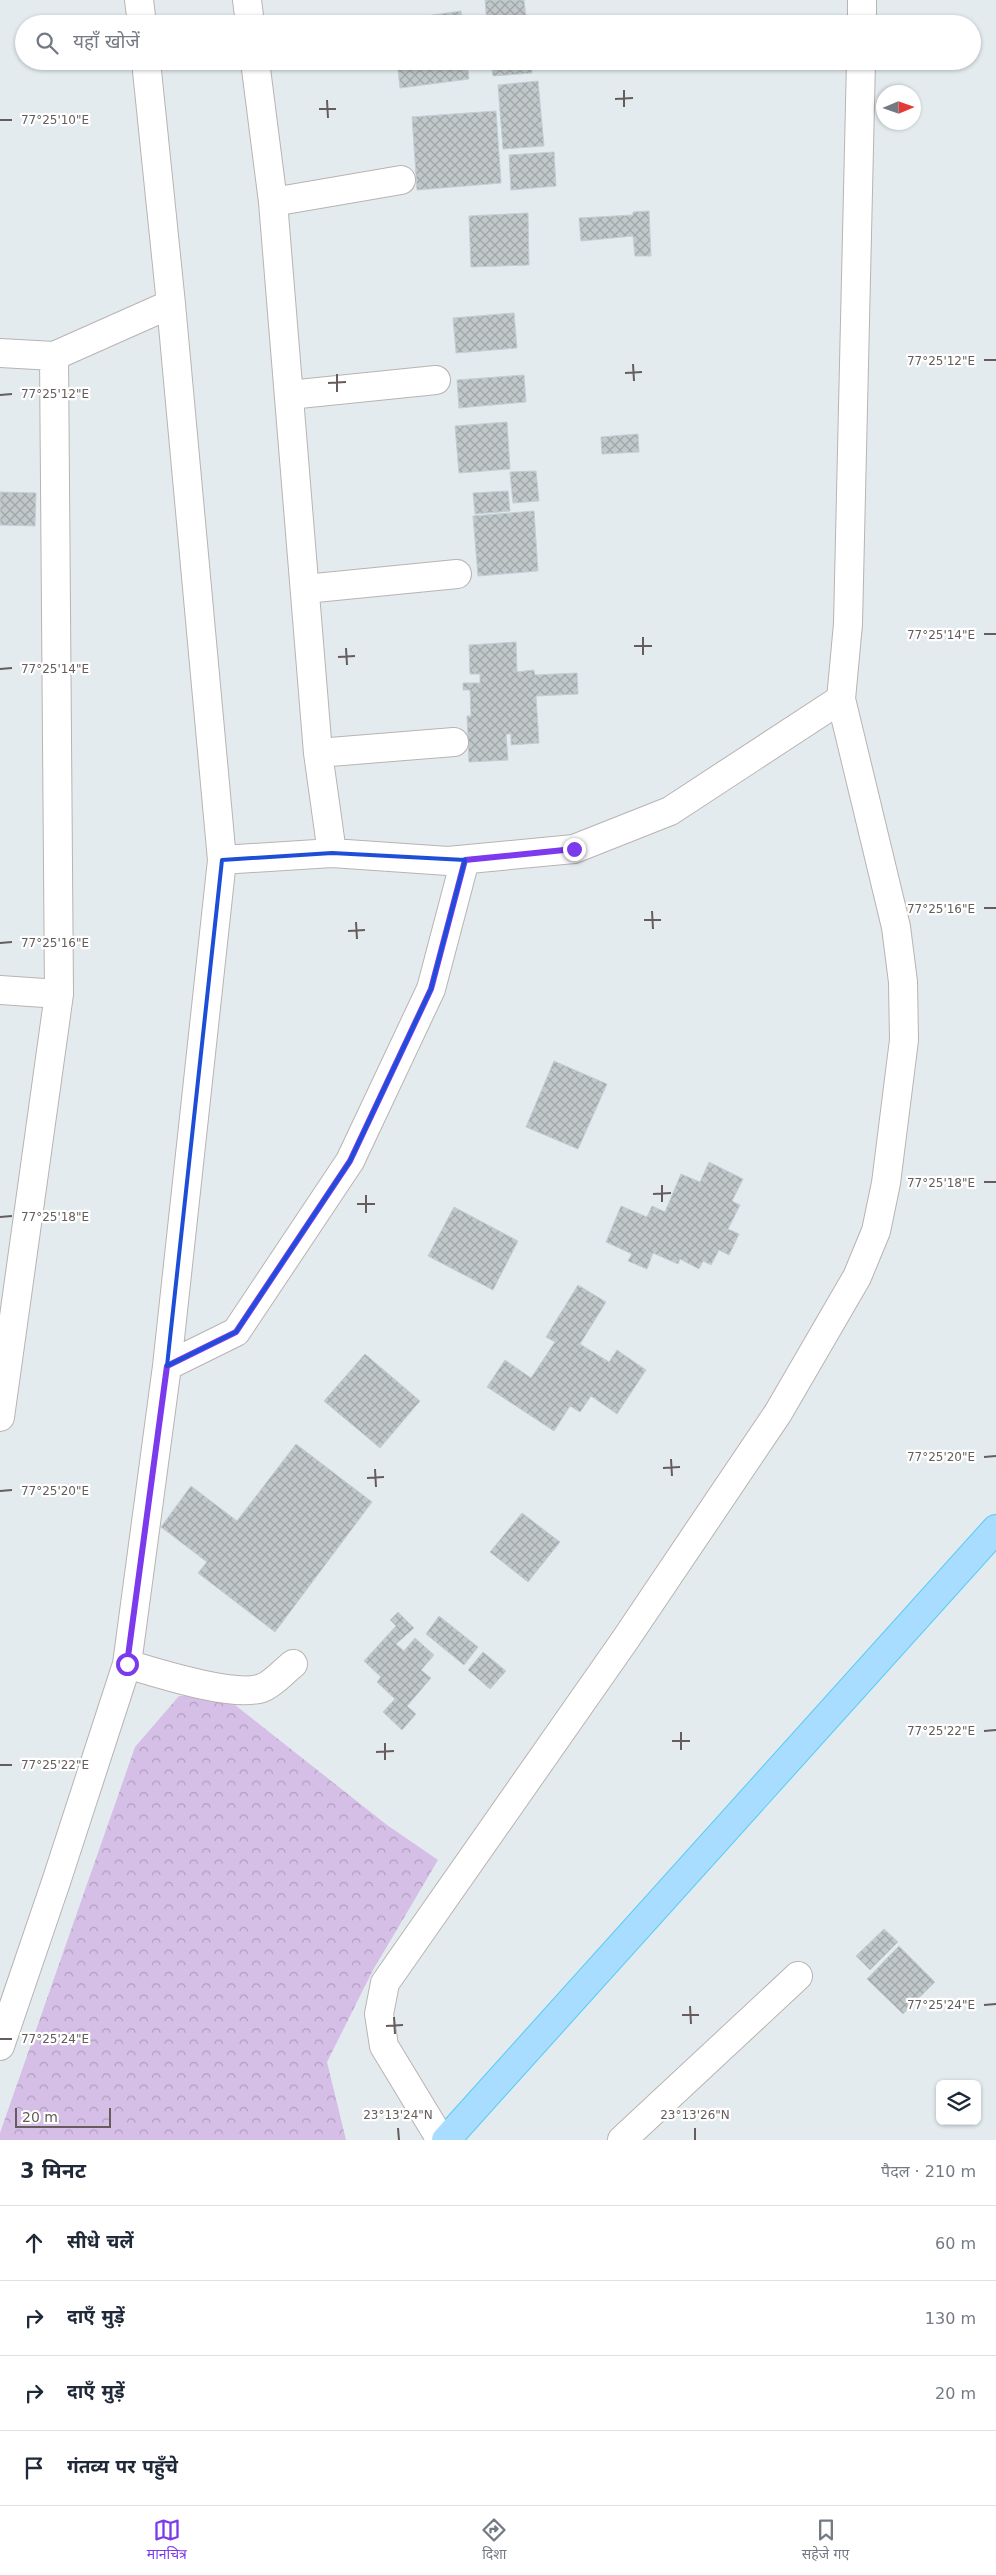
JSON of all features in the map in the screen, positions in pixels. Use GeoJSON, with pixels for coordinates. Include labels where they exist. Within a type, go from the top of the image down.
{"type":"FeatureCollection","features":[{"type":"Feature","properties":{"kind":"main road"},"geometry":{"type":"LineString","coordinates":[[446,2140],[996,1529]]}},
{"type":"Feature","properties":{"kind":"street"},"geometry":{"type":"LineString","coordinates":[[139,0],[141,15]]}},
{"type":"Feature","properties":{"kind":"street"},"geometry":{"type":"LineString","coordinates":[[862,0],[862,15]]}},
{"type":"Feature","properties":{"kind":"street"},"geometry":{"type":"LineString","coordinates":[[1,2038],[127,1664],[167,1366],[222,860],[171,304],[147,70]]}},
{"type":"Feature","properties":{"kind":"street"},"geometry":{"type":"LineString","coordinates":[[256,70],[273,202],[318,753],[332,853]]}},
{"type":"Feature","properties":{"kind":"street"},"geometry":{"type":"LineString","coordinates":[[440,2140],[384,2046],[379,2014],[385,1983],[625,1640],[778,1413],[857,1277],[876,1231],[886,1183],[904,1040],[903,982],[896,927],[841,699],[848,624],[861,70]]}},
{"type":"Feature","properties":{"kind":"street"},"geometry":{"type":"LineString","coordinates":[[273,202],[401,180]]}},
{"type":"Feature","properties":{"kind":"street"},"geometry":{"type":"LineString","coordinates":[[0,353],[54,356],[171,304]]}},
{"type":"Feature","properties":{"kind":"street"},"geometry":{"type":"LineString","coordinates":[[0,1417],[59,994],[54,356]]}},
{"type":"Feature","properties":{"kind":"street"},"geometry":{"type":"LineString","coordinates":[[289,395],[436,380]]}},
{"type":"Feature","properties":{"kind":"street"},"geometry":{"type":"LineString","coordinates":[[305,589],[457,574]]}},
{"type":"Feature","properties":{"kind":"street"},"geometry":{"type":"LineString","coordinates":[[222,860],[332,853],[448,861],[574,849],[670,811],[841,699]]}},
{"type":"Feature","properties":{"kind":"street"},"geometry":{"type":"LineString","coordinates":[[318,753],[454,742]]}},
{"type":"Feature","properties":{"kind":"street"},"geometry":{"type":"LineString","coordinates":[[167,1366],[236,1332],[350,1161],[431,989],[465,860]]}},
{"type":"Feature","properties":{"kind":"street"},"geometry":{"type":"LineString","coordinates":[[0,990],[59,994]]}},
{"type":"Feature","properties":{"kind":"street"},"geometry":{"type":"LineString","coordinates":[[127,1664],[191,1683],[249,1691],[264,1688],[293,1664]]}},
{"type":"Feature","properties":{"kind":"street"},"geometry":{"type":"LineString","coordinates":[[622,2140],[798,1976]]}},
{"type":"Feature","properties":{"kind":"highlighted area"},"geometry":{"type":"Polygon","coordinates":[[[332,853],[465,860],[431,989],[350,1161],[236,1332],[167,1366],[222,860],[332,853]]]}},
{"type":"Feature","properties":{"kind":"green space"},"geometry":{"type":"Polygon","coordinates":[[[221,1694],[387,1825],[438,1860],[373,1970],[327,2062],[346,2140],[0,2140],[0,2133],[135,1747],[179,1696],[221,1694]]]}},
{"type":"Feature","properties":{"kind":"building"},"geometry":{"type":"Polygon","coordinates":[[[485,0],[524,0],[526,15],[486,15],[485,0]]]}},
{"type":"Feature","properties":{"kind":"building"},"geometry":{"type":"Polygon","coordinates":[[[461,11],[461,15],[433,15],[461,11]]]}},
{"type":"Feature","properties":{"kind":"building"},"geometry":{"type":"Polygon","coordinates":[[[398,70],[468,70],[469,79],[400,88],[398,70]]]}},
{"type":"Feature","properties":{"kind":"building"},"geometry":{"type":"Polygon","coordinates":[[[492,70],[532,70],[532,73],[493,76],[492,70]]]}},
{"type":"Feature","properties":{"kind":"building"},"geometry":{"type":"Polygon","coordinates":[[[538,81],[544,146],[503,149],[498,85],[538,81]]]}},
{"type":"Feature","properties":{"kind":"building"},"geometry":{"type":"Polygon","coordinates":[[[496,111],[501,183],[417,190],[412,117],[496,111]]]}},
{"type":"Feature","properties":{"kind":"building"},"geometry":{"type":"Polygon","coordinates":[[[554,152],[556,186],[511,190],[509,155],[554,152]]]}},
{"type":"Feature","properties":{"kind":"building"},"geometry":{"type":"Polygon","coordinates":[[[649,211],[651,256],[635,256],[633,236],[581,241],[579,218],[633,215],[633,212],[649,211]]]}},
{"type":"Feature","properties":{"kind":"building"},"geometry":{"type":"Polygon","coordinates":[[[528,213],[529,265],[471,267],[469,216],[528,213]]]}},
{"type":"Feature","properties":{"kind":"building"},"geometry":{"type":"Polygon","coordinates":[[[514,313],[517,348],[456,353],[453,318],[514,313]]]}},
{"type":"Feature","properties":{"kind":"building"},"geometry":{"type":"Polygon","coordinates":[[[524,375],[526,402],[459,408],[457,380],[524,375]]]}},
{"type":"Feature","properties":{"kind":"building"},"geometry":{"type":"Polygon","coordinates":[[[507,422],[510,469],[459,473],[455,426],[507,422]]]}},
{"type":"Feature","properties":{"kind":"building"},"geometry":{"type":"Polygon","coordinates":[[[638,434],[639,452],[602,454],[601,437],[638,434]]]}},
{"type":"Feature","properties":{"kind":"building"},"geometry":{"type":"Polygon","coordinates":[[[536,471],[539,501],[513,503],[510,472],[536,471]]]}},
{"type":"Feature","properties":{"kind":"building"},"geometry":{"type":"Polygon","coordinates":[[[508,491],[510,511],[475,514],[473,493],[508,491]]]}},
{"type":"Feature","properties":{"kind":"building"},"geometry":{"type":"Polygon","coordinates":[[[0,492],[36,493],[35,526],[0,525],[0,492]]]}},
{"type":"Feature","properties":{"kind":"building"},"geometry":{"type":"Polygon","coordinates":[[[534,511],[538,571],[478,576],[473,516],[534,511]]]}},
{"type":"Feature","properties":{"kind":"building"},"geometry":{"type":"Polygon","coordinates":[[[516,642],[517,672],[534,670],[535,675],[577,673],[578,694],[536,696],[539,743],[511,745],[511,734],[506,734],[508,760],[469,762],[467,716],[471,716],[470,690],[463,690],[463,683],[480,683],[480,674],[470,674],[469,645],[516,642]]]}},
{"type":"Feature","properties":{"kind":"building"},"geometry":{"type":"Polygon","coordinates":[[[554,1061],[607,1084],[578,1149],[526,1127],[554,1061]]]}},
{"type":"Feature","properties":{"kind":"building"},"geometry":{"type":"Polygon","coordinates":[[[709,1162],[743,1179],[732,1201],[740,1205],[728,1229],[739,1234],[729,1255],[719,1250],[711,1265],[703,1261],[699,1269],[680,1259],[678,1264],[653,1253],[647,1269],[628,1261],[632,1254],[606,1242],[621,1206],[647,1217],[652,1206],[665,1212],[681,1174],[700,1182],[709,1162]]]}},
{"type":"Feature","properties":{"kind":"building"},"geometry":{"type":"Polygon","coordinates":[[[454,1207],[518,1241],[493,1290],[428,1256],[454,1207]]]}},
{"type":"Feature","properties":{"kind":"building"},"geometry":{"type":"Polygon","coordinates":[[[578,1285],[606,1302],[580,1344],[609,1362],[617,1350],[646,1370],[617,1414],[591,1396],[580,1412],[570,1406],[554,1431],[487,1387],[505,1360],[531,1378],[555,1342],[546,1337],[578,1285]]]}},
{"type":"Feature","properties":{"kind":"building"},"geometry":{"type":"Polygon","coordinates":[[[365,1354],[420,1401],[380,1448],[324,1401],[365,1354]]]}},
{"type":"Feature","properties":{"kind":"building"},"geometry":{"type":"Polygon","coordinates":[[[296,1444],[372,1502],[275,1632],[198,1573],[207,1562],[161,1527],[191,1486],[237,1521],[296,1444]]]}},
{"type":"Feature","properties":{"kind":"building"},"geometry":{"type":"Polygon","coordinates":[[[522,1513],[560,1542],[528,1582],[490,1552],[522,1513]]]}},
{"type":"Feature","properties":{"kind":"building"},"geometry":{"type":"Polygon","coordinates":[[[398,1612],[414,1628],[396,1644],[404,1651],[415,1638],[434,1655],[421,1670],[431,1678],[407,1706],[416,1714],[402,1730],[383,1712],[395,1699],[377,1682],[381,1677],[364,1661],[396,1626],[390,1620],[398,1612]]]}},
{"type":"Feature","properties":{"kind":"building"},"geometry":{"type":"Polygon","coordinates":[[[439,1616],[478,1647],[464,1665],[426,1634],[439,1616]]]}},
{"type":"Feature","properties":{"kind":"building"},"geometry":{"type":"Polygon","coordinates":[[[483,1652],[506,1671],[490,1689],[468,1670],[483,1652]]]}},
{"type":"Feature","properties":{"kind":"building"},"geometry":{"type":"Polygon","coordinates":[[[884,1929],[898,1942],[870,1970],[856,1956],[884,1929]]]}},
{"type":"Feature","properties":{"kind":"building"},"geometry":{"type":"Polygon","coordinates":[[[899,1946],[935,1982],[903,2014],[867,1979],[899,1946]]]}},
{"type":"Feature","properties":{"kind":"route"},"geometry":{"type":"LineString","coordinates":[[127,1664],[167,1366],[236,1332],[350,1161],[431,989],[465,860],[574,849]]}}]}
